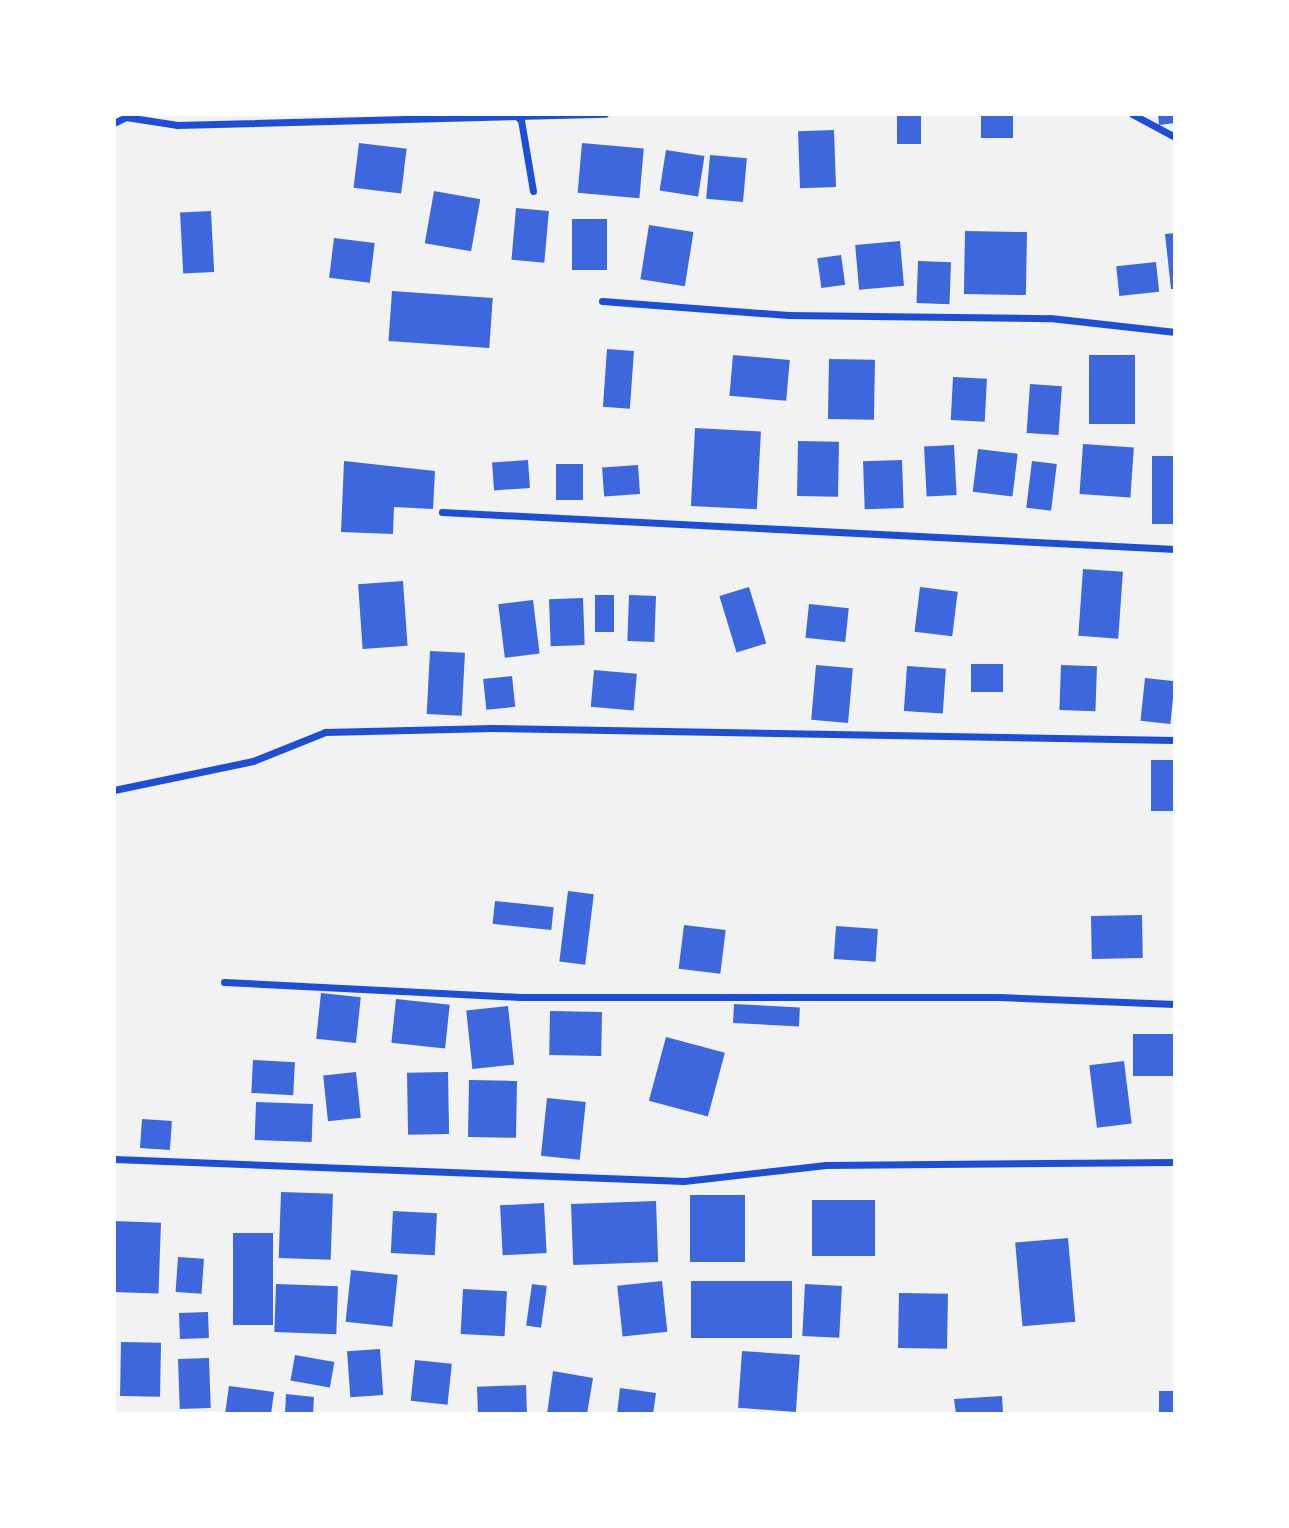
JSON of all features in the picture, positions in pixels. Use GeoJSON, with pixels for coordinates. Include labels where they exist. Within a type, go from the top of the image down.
{"type":"FeatureCollection","features":[{"type":"Feature","properties":{"kind":"street"},"geometry":{"type":"LineString","coordinates":[[514,114],[520,120],[533,191]]}},
{"type":"Feature","properties":{"kind":"street"},"geometry":{"type":"LineString","coordinates":[[114,123],[126,117],[177,125],[520,120],[606,114]]}},
{"type":"Feature","properties":{"kind":"street"},"geometry":{"type":"LineString","coordinates":[[1132,114],[1175,137]]}},
{"type":"Feature","properties":{"kind":"street"},"geometry":{"type":"LineString","coordinates":[[602,301],[788,315],[1050,318],[1175,332]]}},
{"type":"Feature","properties":{"kind":"street"},"geometry":{"type":"LineString","coordinates":[[442,512],[1175,549]]}},
{"type":"Feature","properties":{"kind":"street"},"geometry":{"type":"LineString","coordinates":[[114,789],[253,761],[326,732],[492,728],[1175,740]]}},
{"type":"Feature","properties":{"kind":"street"},"geometry":{"type":"LineString","coordinates":[[224,982],[520,997],[999,997],[1175,1004]]}},
{"type":"Feature","properties":{"kind":"street"},"geometry":{"type":"LineString","coordinates":[[114,1159],[684,1181],[826,1165],[1175,1162]]}},
{"type":"Feature","properties":{"kind":"building"},"geometry":{"type":"Polygon","coordinates":[[[897,114],[921,114],[921,144],[897,144],[897,114]]]}},
{"type":"Feature","properties":{"kind":"building"},"geometry":{"type":"Polygon","coordinates":[[[981,114],[1013,114],[1013,138],[981,138],[981,114]]]}},
{"type":"Feature","properties":{"kind":"building"},"geometry":{"type":"Polygon","coordinates":[[[1158,114],[1175,114],[1175,123],[1159,125],[1158,114]]]}},
{"type":"Feature","properties":{"kind":"building"},"geometry":{"type":"Polygon","coordinates":[[[834,130],[836,187],[800,188],[798,131],[834,130]]]}},
{"type":"Feature","properties":{"kind":"building"},"geometry":{"type":"Polygon","coordinates":[[[359,143],[407,149],[401,194],[354,188],[359,143]]]}},
{"type":"Feature","properties":{"kind":"building"},"geometry":{"type":"Polygon","coordinates":[[[582,143],[644,148],[639,198],[578,193],[582,143]]]}},
{"type":"Feature","properties":{"kind":"building"},"geometry":{"type":"Polygon","coordinates":[[[666,150],[705,156],[698,197],[660,190],[666,150]]]}},
{"type":"Feature","properties":{"kind":"building"},"geometry":{"type":"Polygon","coordinates":[[[710,155],[747,158],[743,202],[706,199],[710,155]]]}},
{"type":"Feature","properties":{"kind":"building"},"geometry":{"type":"Polygon","coordinates":[[[434,191],[480,199],[471,251],[425,243],[434,191]]]}},
{"type":"Feature","properties":{"kind":"building"},"geometry":{"type":"Polygon","coordinates":[[[516,208],[549,211],[544,263],[511,260],[516,208]]]}},
{"type":"Feature","properties":{"kind":"building"},"geometry":{"type":"Polygon","coordinates":[[[211,211],[214,272],[183,274],[180,213],[211,211]]]}},
{"type":"Feature","properties":{"kind":"building"},"geometry":{"type":"Polygon","coordinates":[[[572,219],[607,219],[607,270],[572,270],[572,219]]]}},
{"type":"Feature","properties":{"kind":"building"},"geometry":{"type":"Polygon","coordinates":[[[649,225],[693,232],[685,286],[640,279],[649,225]]]}},
{"type":"Feature","properties":{"kind":"building"},"geometry":{"type":"Polygon","coordinates":[[[965,231],[1027,232],[1026,295],[964,294],[965,231]]]}},
{"type":"Feature","properties":{"kind":"building"},"geometry":{"type":"Polygon","coordinates":[[[1175,233],[1175,289],[1171,289],[1165,234],[1175,233]]]}},
{"type":"Feature","properties":{"kind":"building"},"geometry":{"type":"Polygon","coordinates":[[[334,238],[375,243],[370,283],[329,278],[334,238]]]}},
{"type":"Feature","properties":{"kind":"building"},"geometry":{"type":"Polygon","coordinates":[[[900,241],[904,286],[859,290],[855,245],[900,241]]]}},
{"type":"Feature","properties":{"kind":"building"},"geometry":{"type":"Polygon","coordinates":[[[841,255],[845,285],[821,288],[817,258],[841,255]]]}},
{"type":"Feature","properties":{"kind":"building"},"geometry":{"type":"Polygon","coordinates":[[[918,261],[951,262],[950,304],[917,303],[918,261]]]}},
{"type":"Feature","properties":{"kind":"building"},"geometry":{"type":"Polygon","coordinates":[[[1156,262],[1159,292],[1119,296],[1116,266],[1156,262]]]}},
{"type":"Feature","properties":{"kind":"building"},"geometry":{"type":"Polygon","coordinates":[[[392,291],[493,298],[489,348],[389,341],[392,291]]]}},
{"type":"Feature","properties":{"kind":"building"},"geometry":{"type":"Polygon","coordinates":[[[607,349],[634,351],[630,409],[603,407],[607,349]]]}},
{"type":"Feature","properties":{"kind":"building"},"geometry":{"type":"Polygon","coordinates":[[[733,355],[790,360],[786,401],[729,396],[733,355]]]}},
{"type":"Feature","properties":{"kind":"building"},"geometry":{"type":"Polygon","coordinates":[[[1089,355],[1135,355],[1135,424],[1089,424],[1089,355]]]}},
{"type":"Feature","properties":{"kind":"building"},"geometry":{"type":"Polygon","coordinates":[[[829,359],[875,360],[874,420],[828,419],[829,359]]]}},
{"type":"Feature","properties":{"kind":"building"},"geometry":{"type":"Polygon","coordinates":[[[953,377],[987,379],[985,422],[951,420],[953,377]]]}},
{"type":"Feature","properties":{"kind":"building"},"geometry":{"type":"Polygon","coordinates":[[[1030,384],[1062,386],[1059,435],[1027,433],[1030,384]]]}},
{"type":"Feature","properties":{"kind":"building"},"geometry":{"type":"Polygon","coordinates":[[[695,428],[761,431],[757,509],[691,506],[695,428]]]}},
{"type":"Feature","properties":{"kind":"building"},"geometry":{"type":"Polygon","coordinates":[[[798,441],[839,442],[838,497],[797,496],[798,441]]]}},
{"type":"Feature","properties":{"kind":"building"},"geometry":{"type":"Polygon","coordinates":[[[1083,444],[1134,448],[1130,497],[1080,494],[1083,444]]]}},
{"type":"Feature","properties":{"kind":"building"},"geometry":{"type":"Polygon","coordinates":[[[954,445],[957,495],[927,497],[924,447],[954,445]]]}},
{"type":"Feature","properties":{"kind":"building"},"geometry":{"type":"Polygon","coordinates":[[[978,449],[1018,454],[1012,497],[973,492],[978,449]]]}},
{"type":"Feature","properties":{"kind":"building"},"geometry":{"type":"Polygon","coordinates":[[[1152,456],[1175,456],[1175,524],[1152,524],[1152,456]]]}},
{"type":"Feature","properties":{"kind":"building"},"geometry":{"type":"Polygon","coordinates":[[[528,460],[530,488],[494,490],[492,463],[528,460]]]}},
{"type":"Feature","properties":{"kind":"building"},"geometry":{"type":"Polygon","coordinates":[[[902,460],[904,508],[865,509],[863,461],[902,460]]]}},
{"type":"Feature","properties":{"kind":"building"},"geometry":{"type":"Polygon","coordinates":[[[344,461],[435,471],[433,509],[394,507],[393,534],[341,532],[344,461]]]}},
{"type":"Feature","properties":{"kind":"building"},"geometry":{"type":"Polygon","coordinates":[[[1032,461],[1057,464],[1051,511],[1026,508],[1032,461]]]}},
{"type":"Feature","properties":{"kind":"building"},"geometry":{"type":"Polygon","coordinates":[[[556,464],[583,464],[583,500],[556,500],[556,464]]]}},
{"type":"Feature","properties":{"kind":"building"},"geometry":{"type":"Polygon","coordinates":[[[638,465],[640,494],[604,496],[602,468],[638,465]]]}},
{"type":"Feature","properties":{"kind":"building"},"geometry":{"type":"Polygon","coordinates":[[[1083,569],[1123,572],[1118,639],[1078,636],[1083,569]]]}},
{"type":"Feature","properties":{"kind":"building"},"geometry":{"type":"Polygon","coordinates":[[[403,581],[408,646],[363,649],[358,584],[403,581]]]}},
{"type":"Feature","properties":{"kind":"building"},"geometry":{"type":"Polygon","coordinates":[[[749,587],[766,643],[737,652],[719,596],[749,587]]]}},
{"type":"Feature","properties":{"kind":"building"},"geometry":{"type":"Polygon","coordinates":[[[920,587],[958,592],[952,636],[915,632],[920,587]]]}},
{"type":"Feature","properties":{"kind":"building"},"geometry":{"type":"Polygon","coordinates":[[[595,595],[614,595],[614,632],[595,632],[595,595]]]}},
{"type":"Feature","properties":{"kind":"building"},"geometry":{"type":"Polygon","coordinates":[[[629,595],[656,596],[654,642],[627,641],[629,595]]]}},
{"type":"Feature","properties":{"kind":"building"},"geometry":{"type":"Polygon","coordinates":[[[583,598],[585,645],[551,646],[549,599],[583,598]]]}},
{"type":"Feature","properties":{"kind":"building"},"geometry":{"type":"Polygon","coordinates":[[[533,600],[540,654],[505,658],[498,604],[533,600]]]}},
{"type":"Feature","properties":{"kind":"building"},"geometry":{"type":"Polygon","coordinates":[[[809,604],[849,608],[845,642],[805,638],[809,604]]]}},
{"type":"Feature","properties":{"kind":"building"},"geometry":{"type":"Polygon","coordinates":[[[430,651],[465,653],[462,716],[427,714],[430,651]]]}},
{"type":"Feature","properties":{"kind":"building"},"geometry":{"type":"Polygon","coordinates":[[[971,664],[1003,664],[1003,692],[971,692],[971,664]]]}},
{"type":"Feature","properties":{"kind":"building"},"geometry":{"type":"Polygon","coordinates":[[[816,665],[853,668],[848,723],[811,720],[816,665]]]}},
{"type":"Feature","properties":{"kind":"building"},"geometry":{"type":"Polygon","coordinates":[[[1061,665],[1097,666],[1095,711],[1059,710],[1061,665]]]}},
{"type":"Feature","properties":{"kind":"building"},"geometry":{"type":"Polygon","coordinates":[[[907,666],[946,669],[943,714],[904,711],[907,666]]]}},
{"type":"Feature","properties":{"kind":"building"},"geometry":{"type":"Polygon","coordinates":[[[594,670],[637,674],[634,711],[591,707],[594,670]]]}},
{"type":"Feature","properties":{"kind":"building"},"geometry":{"type":"Polygon","coordinates":[[[512,676],[515,707],[486,710],[483,679],[512,676]]]}},
{"type":"Feature","properties":{"kind":"building"},"geometry":{"type":"Polygon","coordinates":[[[1145,678],[1175,681],[1170,724],[1141,721],[1145,678]]]}},
{"type":"Feature","properties":{"kind":"building"},"geometry":{"type":"Polygon","coordinates":[[[1151,760],[1175,760],[1175,811],[1151,811],[1151,760]]]}},
{"type":"Feature","properties":{"kind":"building"},"geometry":{"type":"Polygon","coordinates":[[[568,891],[594,894],[585,965],[559,961],[568,891]]]}},
{"type":"Feature","properties":{"kind":"building"},"geometry":{"type":"Polygon","coordinates":[[[495,901],[554,907],[551,930],[493,924],[495,901]]]}},
{"type":"Feature","properties":{"kind":"building"},"geometry":{"type":"Polygon","coordinates":[[[1142,915],[1143,958],[1092,959],[1091,916],[1142,915]]]}},
{"type":"Feature","properties":{"kind":"building"},"geometry":{"type":"Polygon","coordinates":[[[684,925],[726,930],[720,974],[679,969],[684,925]]]}},
{"type":"Feature","properties":{"kind":"building"},"geometry":{"type":"Polygon","coordinates":[[[836,926],[878,929],[876,962],[834,959],[836,926]]]}},
{"type":"Feature","properties":{"kind":"building"},"geometry":{"type":"Polygon","coordinates":[[[321,993],[361,997],[356,1043],[316,1039],[321,993]]]}},
{"type":"Feature","properties":{"kind":"building"},"geometry":{"type":"Polygon","coordinates":[[[396,999],[450,1005],[445,1048],[391,1043],[396,999]]]}},
{"type":"Feature","properties":{"kind":"building"},"geometry":{"type":"Polygon","coordinates":[[[734,1004],[800,1007],[799,1026],[733,1023],[734,1004]]]}},
{"type":"Feature","properties":{"kind":"building"},"geometry":{"type":"Polygon","coordinates":[[[508,1006],[514,1065],[472,1069],[466,1010],[508,1006]]]}},
{"type":"Feature","properties":{"kind":"building"},"geometry":{"type":"Polygon","coordinates":[[[550,1011],[602,1012],[601,1056],[549,1055],[550,1011]]]}},
{"type":"Feature","properties":{"kind":"building"},"geometry":{"type":"Polygon","coordinates":[[[1133,1034],[1175,1034],[1175,1076],[1133,1076],[1133,1034]]]}},
{"type":"Feature","properties":{"kind":"building"},"geometry":{"type":"Polygon","coordinates":[[[666,1037],[725,1053],[708,1117],[649,1101],[666,1037]]]}},
{"type":"Feature","properties":{"kind":"building"},"geometry":{"type":"Polygon","coordinates":[[[253,1060],[295,1062],[293,1095],[251,1093],[253,1060]]]}},
{"type":"Feature","properties":{"kind":"building"},"geometry":{"type":"Polygon","coordinates":[[[1124,1061],[1132,1124],[1097,1128],[1089,1065],[1124,1061]]]}},
{"type":"Feature","properties":{"kind":"building"},"geometry":{"type":"Polygon","coordinates":[[[356,1072],[361,1118],[328,1121],[323,1075],[356,1072]]]}},
{"type":"Feature","properties":{"kind":"building"},"geometry":{"type":"Polygon","coordinates":[[[448,1072],[449,1134],[408,1135],[407,1073],[448,1072]]]}},
{"type":"Feature","properties":{"kind":"building"},"geometry":{"type":"Polygon","coordinates":[[[469,1080],[517,1081],[516,1138],[468,1137],[469,1080]]]}},
{"type":"Feature","properties":{"kind":"building"},"geometry":{"type":"Polygon","coordinates":[[[547,1098],[586,1102],[580,1160],[541,1156],[547,1098]]]}},
{"type":"Feature","properties":{"kind":"building"},"geometry":{"type":"Polygon","coordinates":[[[256,1102],[313,1104],[312,1142],[255,1140],[256,1102]]]}},
{"type":"Feature","properties":{"kind":"building"},"geometry":{"type":"Polygon","coordinates":[[[142,1119],[172,1121],[170,1150],[140,1148],[142,1119]]]}},
{"type":"Feature","properties":{"kind":"building"},"geometry":{"type":"Polygon","coordinates":[[[281,1192],[333,1194],[331,1260],[279,1258],[281,1192]]]}},
{"type":"Feature","properties":{"kind":"building"},"geometry":{"type":"Polygon","coordinates":[[[690,1195],[745,1195],[745,1262],[690,1262],[690,1195]]]}},
{"type":"Feature","properties":{"kind":"building"},"geometry":{"type":"Polygon","coordinates":[[[812,1200],[875,1200],[875,1256],[812,1256],[812,1200]]]}},
{"type":"Feature","properties":{"kind":"building"},"geometry":{"type":"Polygon","coordinates":[[[656,1201],[658,1262],[573,1265],[571,1204],[656,1201]]]}},
{"type":"Feature","properties":{"kind":"building"},"geometry":{"type":"Polygon","coordinates":[[[544,1203],[547,1253],[503,1255],[500,1205],[544,1203]]]}},
{"type":"Feature","properties":{"kind":"building"},"geometry":{"type":"Polygon","coordinates":[[[393,1211],[437,1213],[435,1255],[391,1253],[393,1211]]]}},
{"type":"Feature","properties":{"kind":"building"},"geometry":{"type":"Polygon","coordinates":[[[114,1221],[161,1223],[158,1294],[114,1292],[114,1221]]]}},
{"type":"Feature","properties":{"kind":"building"},"geometry":{"type":"Polygon","coordinates":[[[233,1233],[273,1233],[273,1325],[233,1325],[233,1233]]]}},
{"type":"Feature","properties":{"kind":"building"},"geometry":{"type":"Polygon","coordinates":[[[1068,1238],[1075,1322],[1023,1326],[1015,1243],[1068,1238]]]}},
{"type":"Feature","properties":{"kind":"building"},"geometry":{"type":"Polygon","coordinates":[[[178,1257],[204,1259],[201,1294],[176,1292],[178,1257]]]}},
{"type":"Feature","properties":{"kind":"building"},"geometry":{"type":"Polygon","coordinates":[[[351,1270],[398,1275],[392,1327],[346,1322],[351,1270]]]}},
{"type":"Feature","properties":{"kind":"building"},"geometry":{"type":"Polygon","coordinates":[[[662,1281],[667,1332],[623,1336],[617,1286],[662,1281]]]}},
{"type":"Feature","properties":{"kind":"building"},"geometry":{"type":"Polygon","coordinates":[[[691,1281],[792,1281],[792,1338],[691,1338],[691,1281]]]}},
{"type":"Feature","properties":{"kind":"building"},"geometry":{"type":"Polygon","coordinates":[[[276,1284],[338,1286],[336,1334],[274,1332],[276,1284]]]}},
{"type":"Feature","properties":{"kind":"building"},"geometry":{"type":"Polygon","coordinates":[[[532,1284],[547,1286],[541,1328],[526,1326],[532,1284]]]}},
{"type":"Feature","properties":{"kind":"building"},"geometry":{"type":"Polygon","coordinates":[[[805,1284],[842,1286],[839,1338],[802,1336],[805,1284]]]}},
{"type":"Feature","properties":{"kind":"building"},"geometry":{"type":"Polygon","coordinates":[[[463,1289],[507,1291],[505,1336],[461,1334],[463,1289]]]}},
{"type":"Feature","properties":{"kind":"building"},"geometry":{"type":"Polygon","coordinates":[[[899,1293],[948,1294],[947,1349],[898,1348],[899,1293]]]}},
{"type":"Feature","properties":{"kind":"building"},"geometry":{"type":"Polygon","coordinates":[[[208,1312],[209,1338],[180,1339],[179,1313],[208,1312]]]}},
{"type":"Feature","properties":{"kind":"building"},"geometry":{"type":"Polygon","coordinates":[[[121,1342],[161,1343],[160,1397],[120,1396],[121,1342]]]}},
{"type":"Feature","properties":{"kind":"building"},"geometry":{"type":"Polygon","coordinates":[[[380,1349],[383,1395],[350,1397],[347,1351],[380,1349]]]}},
{"type":"Feature","properties":{"kind":"building"},"geometry":{"type":"Polygon","coordinates":[[[742,1351],[800,1355],[796,1412],[738,1408],[742,1351]]]}},
{"type":"Feature","properties":{"kind":"building"},"geometry":{"type":"Polygon","coordinates":[[[295,1355],[334,1362],[330,1388],[290,1381],[295,1355]]]}},
{"type":"Feature","properties":{"kind":"building"},"geometry":{"type":"Polygon","coordinates":[[[209,1358],[211,1408],[180,1409],[178,1359],[209,1358]]]}},
{"type":"Feature","properties":{"kind":"building"},"geometry":{"type":"Polygon","coordinates":[[[415,1360],[452,1364],[448,1405],[411,1401],[415,1360]]]}},
{"type":"Feature","properties":{"kind":"building"},"geometry":{"type":"Polygon","coordinates":[[[553,1371],[593,1378],[587,1414],[547,1414],[553,1371]]]}},
{"type":"Feature","properties":{"kind":"building"},"geometry":{"type":"Polygon","coordinates":[[[526,1385],[527,1414],[478,1414],[477,1387],[526,1385]]]}},
{"type":"Feature","properties":{"kind":"building"},"geometry":{"type":"Polygon","coordinates":[[[229,1386],[274,1392],[271,1414],[225,1414],[229,1386]]]}},
{"type":"Feature","properties":{"kind":"building"},"geometry":{"type":"Polygon","coordinates":[[[620,1388],[656,1393],[653,1414],[617,1414],[620,1388]]]}},
{"type":"Feature","properties":{"kind":"building"},"geometry":{"type":"Polygon","coordinates":[[[1159,1391],[1175,1391],[1175,1414],[1159,1414],[1159,1391]]]}},
{"type":"Feature","properties":{"kind":"building"},"geometry":{"type":"Polygon","coordinates":[[[286,1394],[314,1397],[313,1414],[285,1414],[286,1394]]]}},
{"type":"Feature","properties":{"kind":"building"},"geometry":{"type":"Polygon","coordinates":[[[1002,1396],[1003,1414],[956,1414],[954,1399],[1002,1396]]]}}]}
